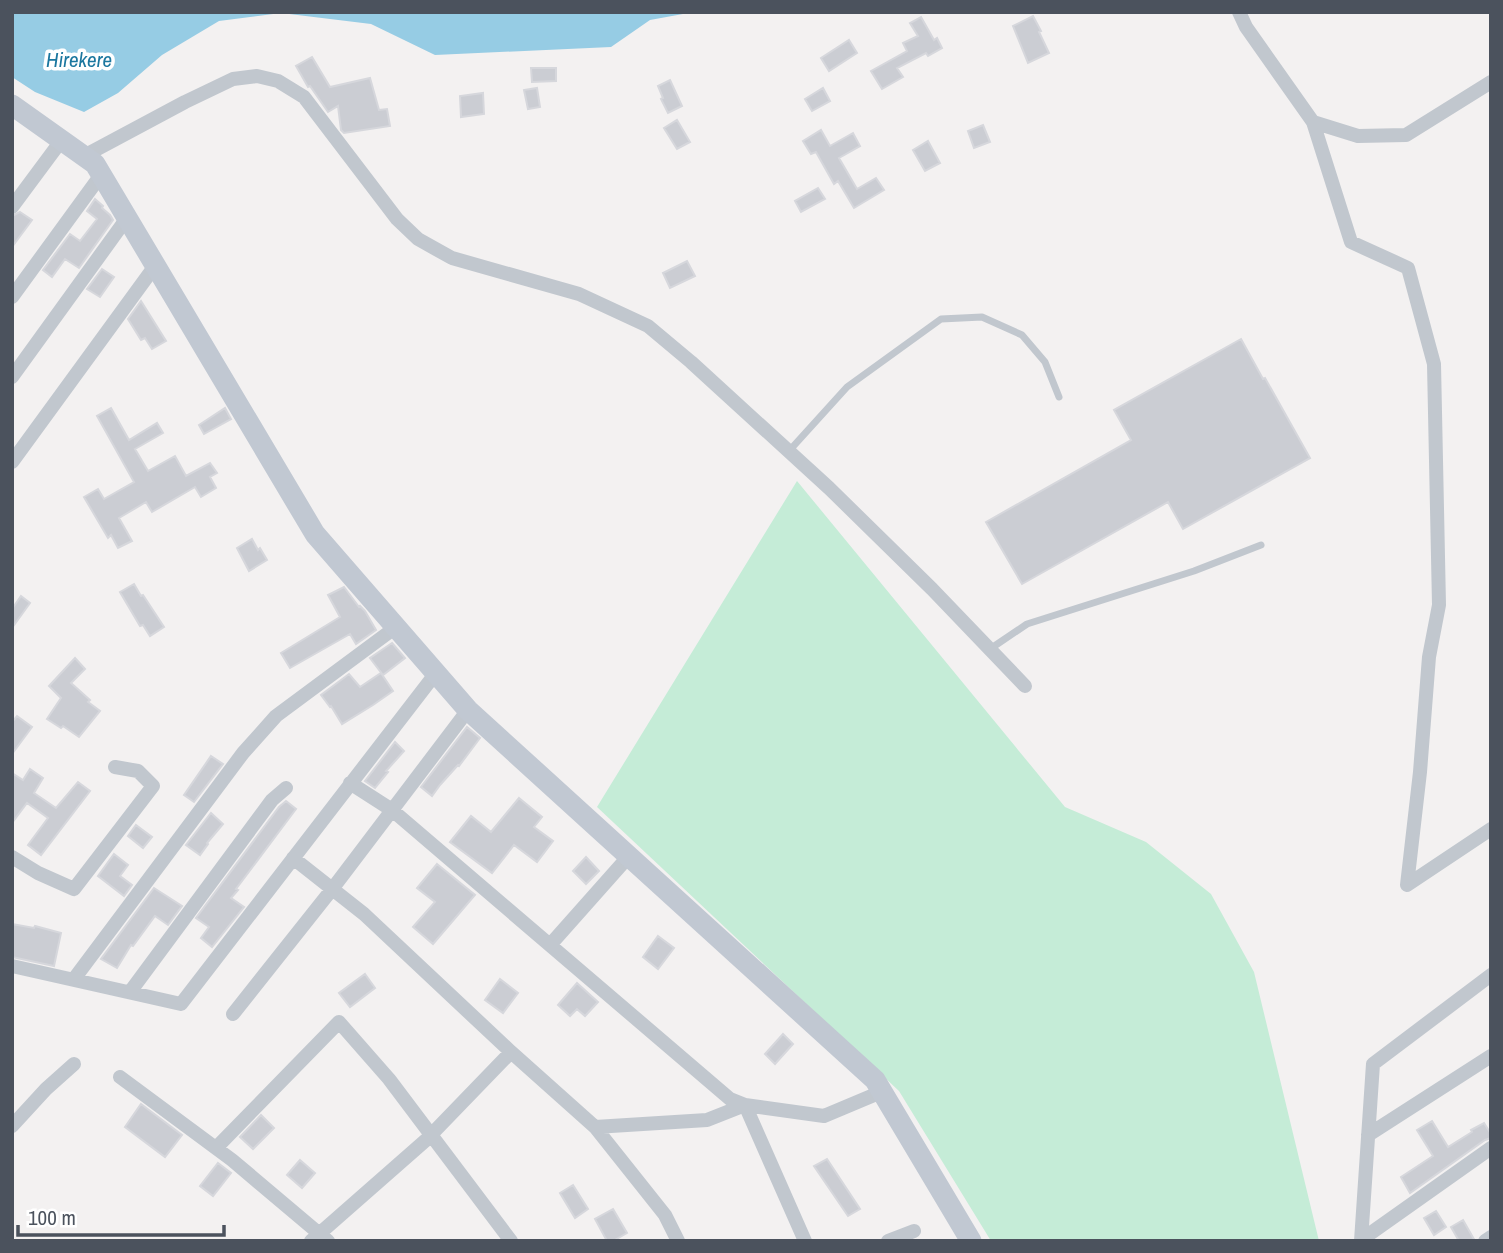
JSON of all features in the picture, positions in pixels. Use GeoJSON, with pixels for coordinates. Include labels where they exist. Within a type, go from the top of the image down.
{"type":"FeatureCollection","features":[{"type":"Feature","properties":{"kind":"street"},"geometry":{"type":"LineString","coordinates":[[1239,12],[1246,27],[1313,122],[1351,242],[1408,268],[1434,364],[1439,605],[1429,657],[1407,885],[1491,828]]}},
{"type":"Feature","properties":{"kind":"street"},"geometry":{"type":"LineString","coordinates":[[84,156],[233,79],[257,76],[278,81],[304,97],[397,219],[418,239],[452,258],[579,294],[648,326],[789,451],[876,534],[1025,686]]}},
{"type":"Feature","properties":{"kind":"street"},"geometry":{"type":"LineString","coordinates":[[1313,122],[1358,136],[1406,135],[1491,82]]}},
{"type":"Feature","properties":{"kind":"street"},"geometry":{"type":"LineString","coordinates":[[12,105],[95,164],[315,534],[468,710],[875,1080],[971,1241]]}},
{"type":"Feature","properties":{"kind":"street"},"geometry":{"type":"LineString","coordinates":[[12,206],[61,141]]}},
{"type":"Feature","properties":{"kind":"street"},"geometry":{"type":"LineString","coordinates":[[12,297],[101,175]]}},
{"type":"Feature","properties":{"kind":"street"},"geometry":{"type":"LineString","coordinates":[[12,377],[127,218]]}},
{"type":"Feature","properties":{"kind":"street"},"geometry":{"type":"LineString","coordinates":[[12,462],[155,266]]}},
{"type":"Feature","properties":{"kind":"street"},"geometry":{"type":"LineString","coordinates":[[74,979],[243,753],[276,716],[396,627]]}},
{"type":"Feature","properties":{"kind":"street"},"geometry":{"type":"LineString","coordinates":[[12,966],[181,1004],[436,673]]}},
{"type":"Feature","properties":{"kind":"street"},"geometry":{"type":"LineString","coordinates":[[233,1014],[468,710]]}},
{"type":"Feature","properties":{"kind":"street"},"geometry":{"type":"LineString","coordinates":[[12,857],[38,873],[74,889],[153,786],[138,771],[115,767]]}},
{"type":"Feature","properties":{"kind":"street"},"geometry":{"type":"LineString","coordinates":[[350,783],[392,810],[730,1099],[745,1105],[824,1116],[881,1090]]}},
{"type":"Feature","properties":{"kind":"street"},"geometry":{"type":"LineString","coordinates":[[130,992],[272,800],[286,788]]}},
{"type":"Feature","properties":{"kind":"street"},"geometry":{"type":"LineString","coordinates":[[550,945],[629,856]]}},
{"type":"Feature","properties":{"kind":"street"},"geometry":{"type":"LineString","coordinates":[[293,858],[364,914],[595,1127],[665,1215],[678,1241]]}},
{"type":"Feature","properties":{"kind":"street"},"geometry":{"type":"LineString","coordinates":[[1361,1241],[1373,1064],[1491,975]]}},
{"type":"Feature","properties":{"kind":"street"},"geometry":{"type":"LineString","coordinates":[[216,1148],[339,1022],[389,1079],[511,1241]]}},
{"type":"Feature","properties":{"kind":"street"},"geometry":{"type":"LineString","coordinates":[[120,1077],[216,1148],[319,1238],[432,1135],[511,1052]]}},
{"type":"Feature","properties":{"kind":"street"},"geometry":{"type":"LineString","coordinates":[[1368,1135],[1491,1055]]}},
{"type":"Feature","properties":{"kind":"street"},"geometry":{"type":"LineString","coordinates":[[12,1126],[46,1089],[74,1064]]}},
{"type":"Feature","properties":{"kind":"street"},"geometry":{"type":"LineString","coordinates":[[595,1127],[707,1120],[745,1105]]}},
{"type":"Feature","properties":{"kind":"street"},"geometry":{"type":"LineString","coordinates":[[745,1105],[805,1241]]}},
{"type":"Feature","properties":{"kind":"street"},"geometry":{"type":"LineString","coordinates":[[1361,1241],[1491,1148]]}},
{"type":"Feature","properties":{"kind":"street"},"geometry":{"type":"LineString","coordinates":[[888,1241],[914,1231]]}},
{"type":"Feature","properties":{"kind":"street"},"geometry":{"type":"LineString","coordinates":[[1485,1241],[1491,1237]]}},
{"type":"Feature","properties":{"kind":"lane"},"geometry":{"type":"LineString","coordinates":[[789,451],[847,387],[941,319],[982,317],[1022,335],[1045,362],[1059,397]]}},
{"type":"Feature","properties":{"kind":"lane"},"geometry":{"type":"LineString","coordinates":[[990,649],[1027,624],[1194,571],[1261,545]]}},
{"type":"Feature","properties":{"kind":"green space"},"geometry":{"type":"Polygon","coordinates":[[[797,481],[1065,807],[1146,842],[1211,894],[1254,972],[1319,1241],[991,1241],[899,1091],[597,807],[797,481]]]}},
{"type":"Feature","properties":{"kind":"water","name":"Hirekere"},"geometry":{"type":"Polygon","coordinates":[[[12,12],[694,12],[650,20],[611,47],[435,55],[371,24],[281,13],[219,21],[162,55],[118,93],[84,112],[35,92],[12,77],[12,12]]]}},
{"type":"Feature","properties":{"kind":"building"},"geometry":{"type":"Polygon","coordinates":[[[1033,16],[1049,53],[1028,63],[1013,26],[1033,16]]]}},
{"type":"Feature","properties":{"kind":"building"},"geometry":{"type":"Polygon","coordinates":[[[921,17],[934,40],[937,38],[942,48],[897,68],[903,77],[882,89],[871,71],[907,51],[903,43],[918,36],[910,23],[921,17]]]}},
{"type":"Feature","properties":{"kind":"building"},"geometry":{"type":"Polygon","coordinates":[[[849,40],[857,53],[829,71],[821,58],[849,40]]]}},
{"type":"Feature","properties":{"kind":"building"},"geometry":{"type":"Polygon","coordinates":[[[312,57],[330,87],[370,78],[379,110],[387,109],[390,126],[344,133],[341,130],[338,106],[328,112],[310,86],[308,87],[296,66],[312,57]]]}},
{"type":"Feature","properties":{"kind":"building"},"geometry":{"type":"Polygon","coordinates":[[[531,68],[556,68],[556,81],[532,82],[531,68]]]}},
{"type":"Feature","properties":{"kind":"building"},"geometry":{"type":"Polygon","coordinates":[[[670,80],[682,106],[668,113],[658,86],[670,80]]]}},
{"type":"Feature","properties":{"kind":"building"},"geometry":{"type":"Polygon","coordinates":[[[537,88],[540,107],[528,109],[524,90],[537,88]]]}},
{"type":"Feature","properties":{"kind":"building"},"geometry":{"type":"Polygon","coordinates":[[[823,88],[830,101],[812,111],[805,99],[823,88]]]}},
{"type":"Feature","properties":{"kind":"building"},"geometry":{"type":"Polygon","coordinates":[[[483,93],[484,114],[461,117],[460,96],[483,93]]]}},
{"type":"Feature","properties":{"kind":"building"},"geometry":{"type":"Polygon","coordinates":[[[677,120],[690,142],[677,149],[664,128],[677,120]]]}},
{"type":"Feature","properties":{"kind":"building"},"geometry":{"type":"Polygon","coordinates":[[[983,125],[990,142],[974,148],[968,131],[983,125]]]}},
{"type":"Feature","properties":{"kind":"building"},"geometry":{"type":"Polygon","coordinates":[[[821,130],[830,146],[853,133],[860,146],[839,158],[857,189],[876,178],[884,190],[854,208],[838,181],[834,184],[816,152],[811,154],[803,141],[821,130]]]}},
{"type":"Feature","properties":{"kind":"building"},"geometry":{"type":"Polygon","coordinates":[[[928,141],[940,163],[925,171],[913,150],[928,141]]]}},
{"type":"Feature","properties":{"kind":"building"},"geometry":{"type":"Polygon","coordinates":[[[818,188],[825,199],[801,212],[795,201],[818,188]]]}},
{"type":"Feature","properties":{"kind":"building"},"geometry":{"type":"Polygon","coordinates":[[[95,199],[113,220],[79,268],[65,259],[52,277],[43,270],[70,234],[80,241],[97,219],[87,211],[95,199]]]}},
{"type":"Feature","properties":{"kind":"building"},"geometry":{"type":"Polygon","coordinates":[[[20,212],[32,220],[12,247],[12,216],[20,212]]]}},
{"type":"Feature","properties":{"kind":"building"},"geometry":{"type":"Polygon","coordinates":[[[687,261],[695,276],[670,288],[663,273],[687,261]]]}},
{"type":"Feature","properties":{"kind":"building"},"geometry":{"type":"Polygon","coordinates":[[[102,269],[114,277],[100,297],[87,289],[102,269]]]}},
{"type":"Feature","properties":{"kind":"building"},"geometry":{"type":"Polygon","coordinates":[[[141,301],[166,341],[152,349],[145,338],[141,340],[128,319],[141,301]]]}},
{"type":"Feature","properties":{"kind":"building"},"geometry":{"type":"Polygon","coordinates":[[[1241,339],[1310,458],[1183,529],[1168,502],[1022,584],[986,522],[1131,440],[1114,410],[1241,339]]]}},
{"type":"Feature","properties":{"kind":"building"},"geometry":{"type":"Polygon","coordinates":[[[111,408],[129,440],[157,423],[163,433],[135,449],[148,471],[175,456],[186,476],[210,463],[217,473],[210,477],[216,488],[201,497],[195,487],[152,512],[146,502],[119,518],[132,541],[118,548],[111,535],[108,538],[84,497],[98,489],[104,499],[134,482],[97,416],[111,408]]]}},
{"type":"Feature","properties":{"kind":"building"},"geometry":{"type":"Polygon","coordinates":[[[225,408],[231,419],[204,434],[199,425],[225,408]]]}},
{"type":"Feature","properties":{"kind":"building"},"geometry":{"type":"Polygon","coordinates":[[[252,539],[267,560],[249,571],[237,548],[252,539]]]}},
{"type":"Feature","properties":{"kind":"building"},"geometry":{"type":"Polygon","coordinates":[[[134,584],[164,627],[150,636],[143,625],[140,626],[120,592],[134,584]]]}},
{"type":"Feature","properties":{"kind":"building"},"geometry":{"type":"Polygon","coordinates":[[[344,587],[365,611],[376,630],[356,644],[350,634],[290,668],[281,653],[340,617],[328,595],[344,587]]]}},
{"type":"Feature","properties":{"kind":"building"},"geometry":{"type":"Polygon","coordinates":[[[21,596],[30,603],[12,628],[12,609],[21,596]]]}},
{"type":"Feature","properties":{"kind":"building"},"geometry":{"type":"Polygon","coordinates":[[[392,643],[405,658],[383,675],[370,658],[392,643]]]}},
{"type":"Feature","properties":{"kind":"building"},"geometry":{"type":"Polygon","coordinates":[[[75,658],[85,669],[71,683],[100,711],[79,737],[47,719],[61,698],[49,686],[75,658]]]}},
{"type":"Feature","properties":{"kind":"building"},"geometry":{"type":"Polygon","coordinates":[[[381,673],[393,691],[342,724],[321,695],[349,674],[360,687],[381,673]]]}},
{"type":"Feature","properties":{"kind":"building"},"geometry":{"type":"Polygon","coordinates":[[[17,716],[32,727],[12,754],[12,722],[17,716]]]}},
{"type":"Feature","properties":{"kind":"building"},"geometry":{"type":"Polygon","coordinates":[[[467,727],[480,738],[432,796],[421,787],[467,727]]]}},
{"type":"Feature","properties":{"kind":"building"},"geometry":{"type":"Polygon","coordinates":[[[395,742],[404,751],[375,788],[365,781],[395,742]]]}},
{"type":"Feature","properties":{"kind":"building"},"geometry":{"type":"Polygon","coordinates":[[[211,756],[223,764],[194,802],[184,795],[211,756]]]}},
{"type":"Feature","properties":{"kind":"building"},"geometry":{"type":"Polygon","coordinates":[[[30,769],[43,778],[34,793],[56,808],[78,782],[90,791],[41,855],[28,845],[48,818],[27,803],[12,823],[12,773],[23,780],[30,769]]]}},
{"type":"Feature","properties":{"kind":"building"},"geometry":{"type":"Polygon","coordinates":[[[519,798],[542,817],[534,827],[553,841],[537,862],[514,845],[492,873],[450,842],[471,816],[491,832],[519,798]]]}},
{"type":"Feature","properties":{"kind":"building"},"geometry":{"type":"Polygon","coordinates":[[[286,801],[296,809],[236,889],[238,890],[231,898],[244,907],[212,947],[201,938],[209,927],[196,918],[286,801]]]}},
{"type":"Feature","properties":{"kind":"building"},"geometry":{"type":"Polygon","coordinates":[[[211,813],[223,824],[200,855],[186,845],[211,813]]]}},
{"type":"Feature","properties":{"kind":"building"},"geometry":{"type":"Polygon","coordinates":[[[136,825],[152,837],[143,848],[128,836],[136,825]]]}},
{"type":"Feature","properties":{"kind":"building"},"geometry":{"type":"Polygon","coordinates":[[[114,854],[128,865],[120,876],[132,885],[124,896],[98,876],[114,854]]]}},
{"type":"Feature","properties":{"kind":"building"},"geometry":{"type":"Polygon","coordinates":[[[586,857],[599,871],[586,884],[573,871],[586,857]]]}},
{"type":"Feature","properties":{"kind":"building"},"geometry":{"type":"Polygon","coordinates":[[[437,864],[475,895],[433,944],[413,927],[435,902],[417,888],[437,864]]]}},
{"type":"Feature","properties":{"kind":"building"},"geometry":{"type":"Polygon","coordinates":[[[154,888],[182,906],[168,925],[155,916],[133,946],[131,945],[117,968],[101,959],[154,888]]]}},
{"type":"Feature","properties":{"kind":"building"},"geometry":{"type":"Polygon","coordinates":[[[12,924],[35,926],[61,933],[54,966],[12,957],[12,924]]]}},
{"type":"Feature","properties":{"kind":"building"},"geometry":{"type":"Polygon","coordinates":[[[658,936],[674,948],[658,969],[643,957],[658,936]]]}},
{"type":"Feature","properties":{"kind":"building"},"geometry":{"type":"Polygon","coordinates":[[[365,974],[375,988],[350,1007],[339,993],[365,974]]]}},
{"type":"Feature","properties":{"kind":"building"},"geometry":{"type":"Polygon","coordinates":[[[500,979],[518,993],[503,1013],[485,1000],[500,979]]]}},
{"type":"Feature","properties":{"kind":"building"},"geometry":{"type":"Polygon","coordinates":[[[577,983],[598,1002],[585,1016],[577,1009],[570,1016],[558,1005],[577,983]]]}},
{"type":"Feature","properties":{"kind":"building"},"geometry":{"type":"Polygon","coordinates":[[[783,1034],[793,1044],[775,1064],[765,1054],[783,1034]]]}},
{"type":"Feature","properties":{"kind":"building"},"geometry":{"type":"Polygon","coordinates":[[[141,1104],[182,1135],[165,1157],[125,1127],[141,1104]]]}},
{"type":"Feature","properties":{"kind":"building"},"geometry":{"type":"Polygon","coordinates":[[[261,1115],[274,1128],[253,1149],[240,1137],[261,1115]]]}},
{"type":"Feature","properties":{"kind":"building"},"geometry":{"type":"Polygon","coordinates":[[[1432,1121],[1448,1147],[1484,1123],[1491,1138],[1410,1193],[1401,1177],[1433,1156],[1417,1130],[1432,1121]]]}},
{"type":"Feature","properties":{"kind":"building"},"geometry":{"type":"Polygon","coordinates":[[[827,1159],[860,1209],[848,1216],[814,1166],[827,1159]]]}},
{"type":"Feature","properties":{"kind":"building"},"geometry":{"type":"Polygon","coordinates":[[[300,1160],[315,1173],[302,1188],[287,1175],[300,1160]]]}},
{"type":"Feature","properties":{"kind":"building"},"geometry":{"type":"Polygon","coordinates":[[[218,1163],[231,1173],[213,1196],[200,1186],[218,1163]]]}},
{"type":"Feature","properties":{"kind":"building"},"geometry":{"type":"Polygon","coordinates":[[[573,1185],[588,1209],[575,1218],[560,1193],[573,1185]]]}},
{"type":"Feature","properties":{"kind":"building"},"geometry":{"type":"Polygon","coordinates":[[[613,1209],[627,1233],[613,1241],[607,1241],[595,1219],[613,1209]]]}},
{"type":"Feature","properties":{"kind":"building"},"geometry":{"type":"Polygon","coordinates":[[[1436,1211],[1446,1227],[1434,1235],[1424,1218],[1436,1211]]]}},
{"type":"Feature","properties":{"kind":"building"},"geometry":{"type":"Polygon","coordinates":[[[1463,1220],[1475,1241],[1459,1241],[1451,1227],[1463,1220]]]}}]}
